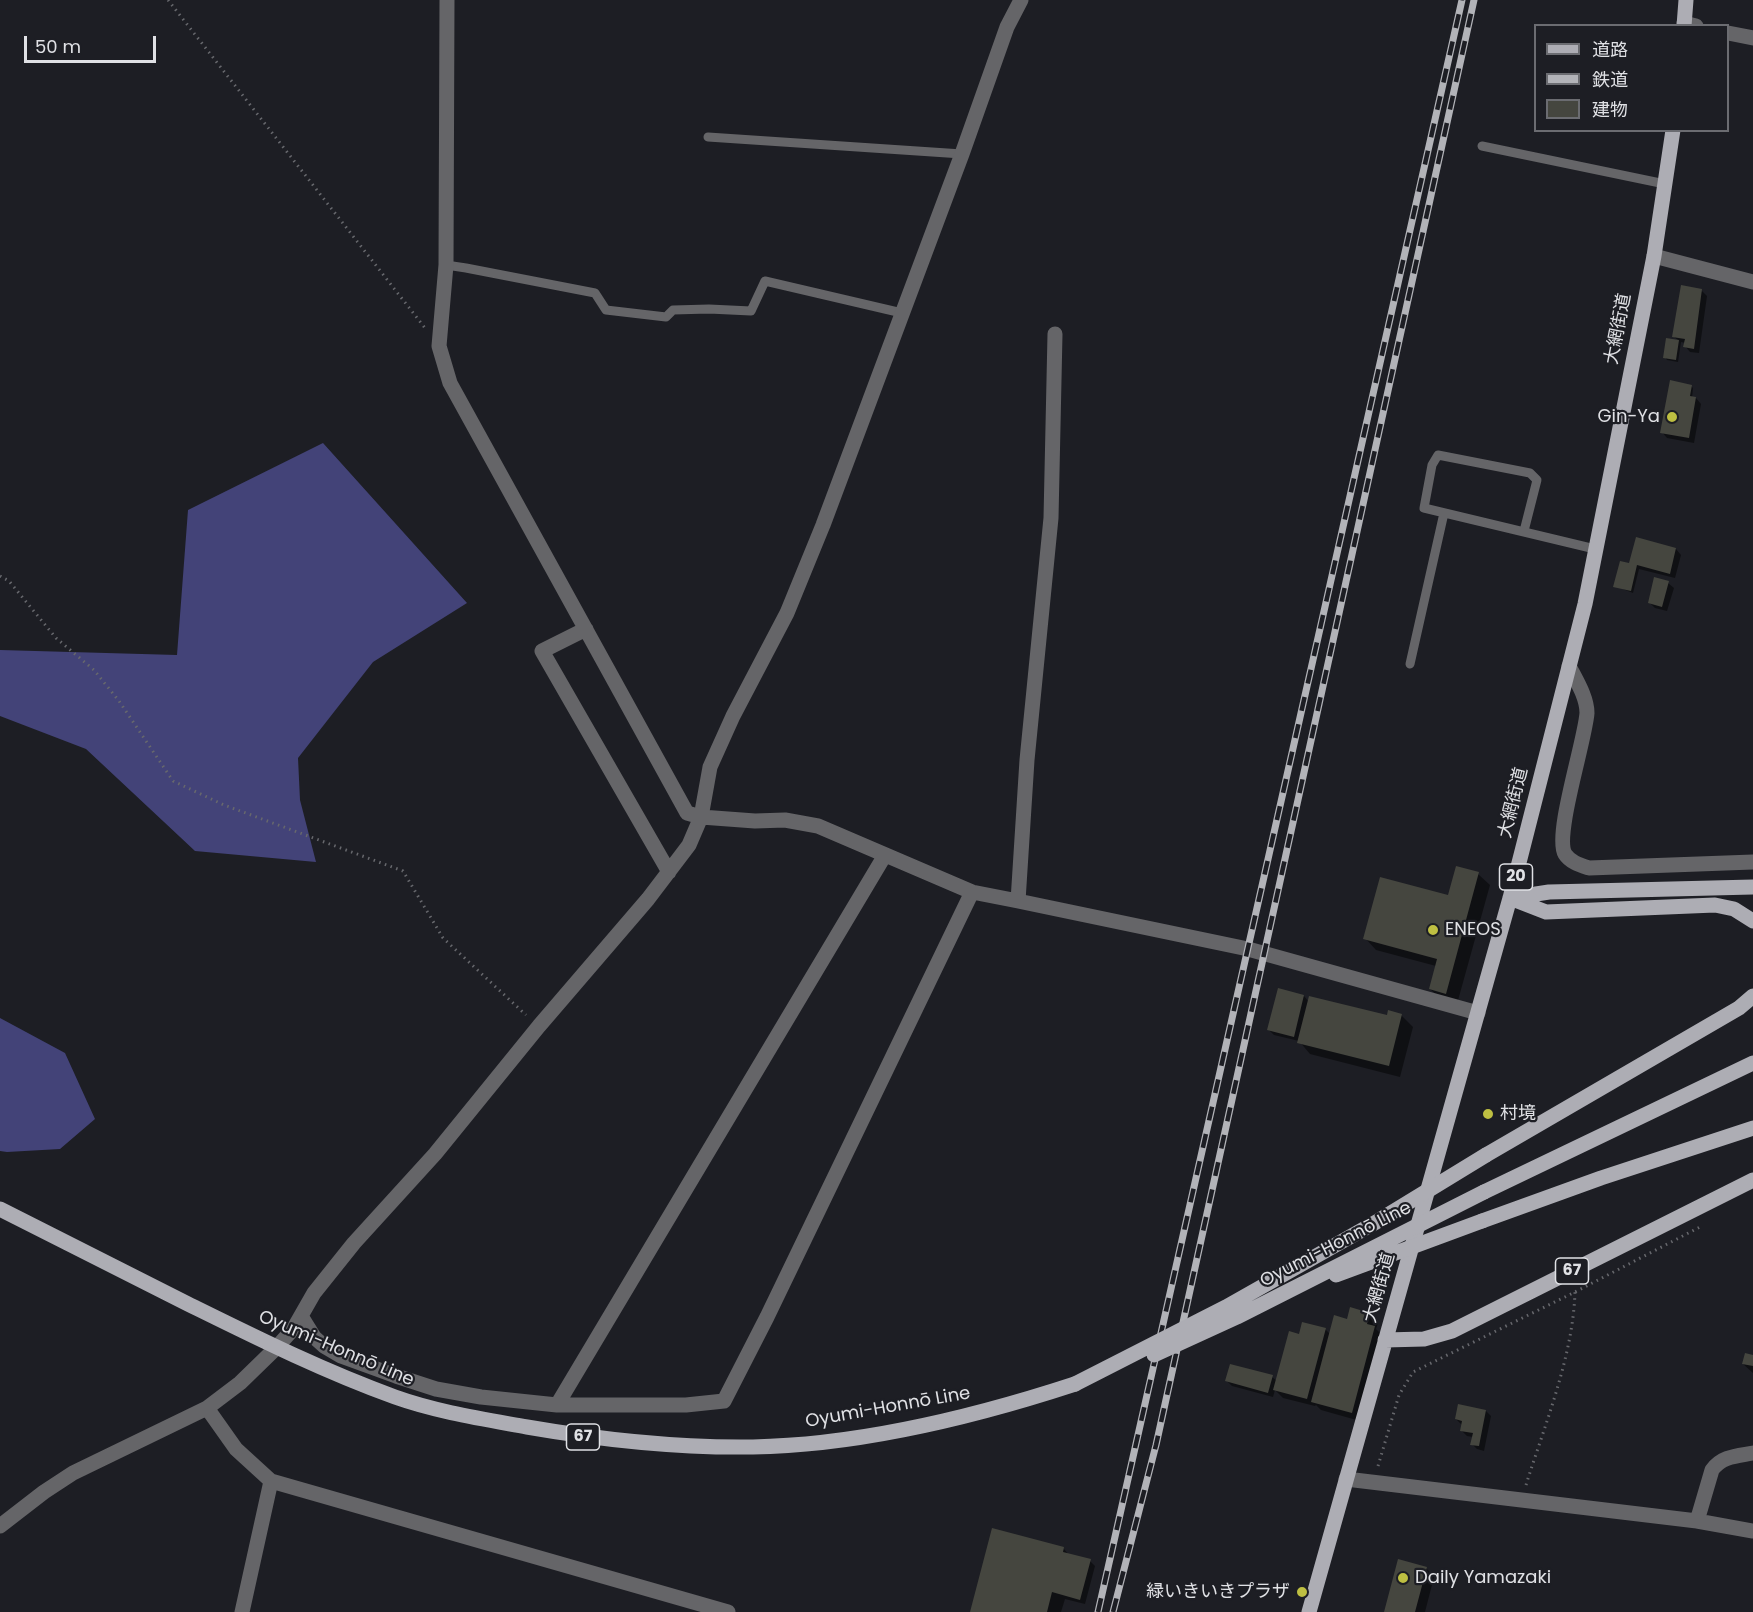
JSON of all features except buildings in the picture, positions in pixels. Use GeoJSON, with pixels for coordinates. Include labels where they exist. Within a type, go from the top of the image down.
{"type":"FeatureCollection","features":[{"type":"Feature","properties":{"kind":"main road"},"geometry":{"type":"LineString","coordinates":[[1686,0],[1688,24]]}},
{"type":"Feature","properties":{"kind":"main road","name":"大網街道"},"geometry":{"type":"LineString","coordinates":[[1309,1612],[1510,898],[1585,604],[1653,256],[1673,132]]}},
{"type":"Feature","properties":{"kind":"main road"},"geometry":{"type":"LineString","coordinates":[[1510,898],[1549,892],[1753,887]]}},
{"type":"Feature","properties":{"kind":"main road"},"geometry":{"type":"LineString","coordinates":[[1510,898],[1546,912],[1715,905],[1734,909],[1753,921]]}},
{"type":"Feature","properties":{"kind":"main road"},"geometry":{"type":"LineString","coordinates":[[1075,1384],[1226,1307],[1378,1221],[1486,1155],[1739,1008],[1753,996]]}},
{"type":"Feature","properties":{"kind":"main road","name":"Oyumi-Honnō Line"},"geometry":{"type":"LineString","coordinates":[[0,1209],[276,1348],[396,1398],[492,1421],[591,1438],[664,1445],[754,1447],[826,1441],[902,1429],[1021,1402],[1135,1363],[1191,1339],[1484,1192],[1753,1063]]}},
{"type":"Feature","properties":{"kind":"main road"},"geometry":{"type":"LineString","coordinates":[[1291,1289],[1601,1178],[1753,1128]]}},
{"type":"Feature","properties":{"kind":"main road","name":"67"},"geometry":{"type":"LineString","coordinates":[[1385,1340],[1424,1339],[1452,1331],[1753,1180]]}},
{"type":"Feature","properties":{"kind":"street"},"geometry":{"type":"LineString","coordinates":[[447,0],[446,266],[439,346],[450,383],[687,813],[701,817],[754,821],[785,820],[818,826],[972,892],[1248,949],[1478,1013]]}},
{"type":"Feature","properties":{"kind":"street"},"geometry":{"type":"LineString","coordinates":[[0,1526],[73,1473],[207,1408],[240,1383],[276,1348],[294,1328],[314,1293],[354,1243],[435,1154],[539,1026],[648,899],[689,845],[701,817],[710,767],[733,716],[787,613],[823,525],[962,154],[1007,27],[1021,0]]}},
{"type":"Feature","properties":{"kind":"street"},"geometry":{"type":"LineString","coordinates":[[1729,33],[1753,38]]}},
{"type":"Feature","properties":{"kind":"street"},"geometry":{"type":"LineString","coordinates":[[1653,256],[1753,282]]}},
{"type":"Feature","properties":{"kind":"street"},"geometry":{"type":"LineString","coordinates":[[1018,901],[1027,760],[1051,518],[1055,334]]}},
{"type":"Feature","properties":{"kind":"street"},"geometry":{"type":"LineString","coordinates":[[586,629],[542,651],[669,872]]}},
{"type":"Feature","properties":{"kind":"street"},"geometry":{"type":"LineString","coordinates":[[1569,666],[1582,693],[1587,712],[1564,823],[1565,854],[1574,863],[1588,868],[1753,862]]}},
{"type":"Feature","properties":{"kind":"street"},"geometry":{"type":"LineString","coordinates":[[557,1405],[885,855]]}},
{"type":"Feature","properties":{"kind":"street"},"geometry":{"type":"LineString","coordinates":[[301,1316],[324,1346],[341,1356],[436,1389],[482,1397],[557,1405],[686,1405],[724,1401],[767,1317],[972,892]]}},
{"type":"Feature","properties":{"kind":"street"},"geometry":{"type":"LineString","coordinates":[[207,1408],[236,1449],[271,1481],[728,1612]]}},
{"type":"Feature","properties":{"kind":"street"},"geometry":{"type":"LineString","coordinates":[[1697,1521],[1712,1470],[1717,1463],[1723,1458],[1753,1453]]}},
{"type":"Feature","properties":{"kind":"street"},"geometry":{"type":"LineString","coordinates":[[1346,1479],[1697,1521],[1753,1531]]}},
{"type":"Feature","properties":{"kind":"street"},"geometry":{"type":"LineString","coordinates":[[242,1612],[271,1481]]}},
{"type":"Feature","properties":{"kind":"lane"},"geometry":{"type":"LineString","coordinates":[[708,137],[962,154]]}},
{"type":"Feature","properties":{"kind":"lane"},"geometry":{"type":"LineString","coordinates":[[1482,146],[1665,184]]}},
{"type":"Feature","properties":{"kind":"lane"},"geometry":{"type":"LineString","coordinates":[[446,266],[595,293],[606,310],[666,317],[673,309],[751,312],[765,281],[903,313]]}},
{"type":"Feature","properties":{"kind":"lane"},"geometry":{"type":"LineString","coordinates":[[1524,531],[1537,480],[1530,473],[1438,455],[1432,465],[1424,508],[1595,549]]}},
{"type":"Feature","properties":{"kind":"lane"},"geometry":{"type":"LineString","coordinates":[[1410,664],[1444,513]]}},
{"type":"Feature","properties":{"kind":"path"},"geometry":{"type":"LineString","coordinates":[[168,0],[439,346]]}},
{"type":"Feature","properties":{"kind":"path"},"geometry":{"type":"LineString","coordinates":[[0,576],[9,581],[56,638],[94,670],[173,781],[224,805],[404,871],[443,938],[539,1026]]}},
{"type":"Feature","properties":{"kind":"path"},"geometry":{"type":"LineString","coordinates":[[1374,1482],[1399,1395],[1413,1372],[1575,1293],[1701,1226]]}},
{"type":"Feature","properties":{"kind":"path"},"geometry":{"type":"LineString","coordinates":[[1521,1500],[1560,1380],[1574,1311],[1575,1293]]}},
{"type":"Feature","properties":{"kind":"shaded area"},"geometry":{"type":"Polygon","coordinates":[[[323,443],[467,603],[373,662],[298,758],[300,800],[316,862],[195,851],[86,749],[0,716],[0,650],[177,655],[188,510],[323,443]]]}},
{"type":"Feature","properties":{"kind":"shaded area"},"geometry":{"type":"Polygon","coordinates":[[[0,1018],[65,1053],[95,1119],[60,1149],[0,1151],[0,1018]]]}},
{"type":"Feature","properties":{"kind":"railway"},"geometry":{"type":"LineString","coordinates":[[1098,1612],[1462,0]]}},
{"type":"Feature","properties":{"kind":"railway"},"geometry":{"type":"LineString","coordinates":[[1113,1612],[1156,1445],[1474,0]]}},
{"type":"Feature","properties":{"kind":"place","name":"Gin-Ya"},"geometry":{"type":"Point","coordinates":[1672,417]}},
{"type":"Feature","properties":{"kind":"place","name":"ENEOS"},"geometry":{"type":"Point","coordinates":[1433,930]}},
{"type":"Feature","properties":{"kind":"place","name":"村境"},"geometry":{"type":"Point","coordinates":[1488,1114]}},
{"type":"Feature","properties":{"kind":"place","name":"Daily Yamazaki"},"geometry":{"type":"Point","coordinates":[1403,1578]}},
{"type":"Feature","properties":{"kind":"place","name":"緑いきいきプラザ"},"geometry":{"type":"Point","coordinates":[1302,1592]}}]}
